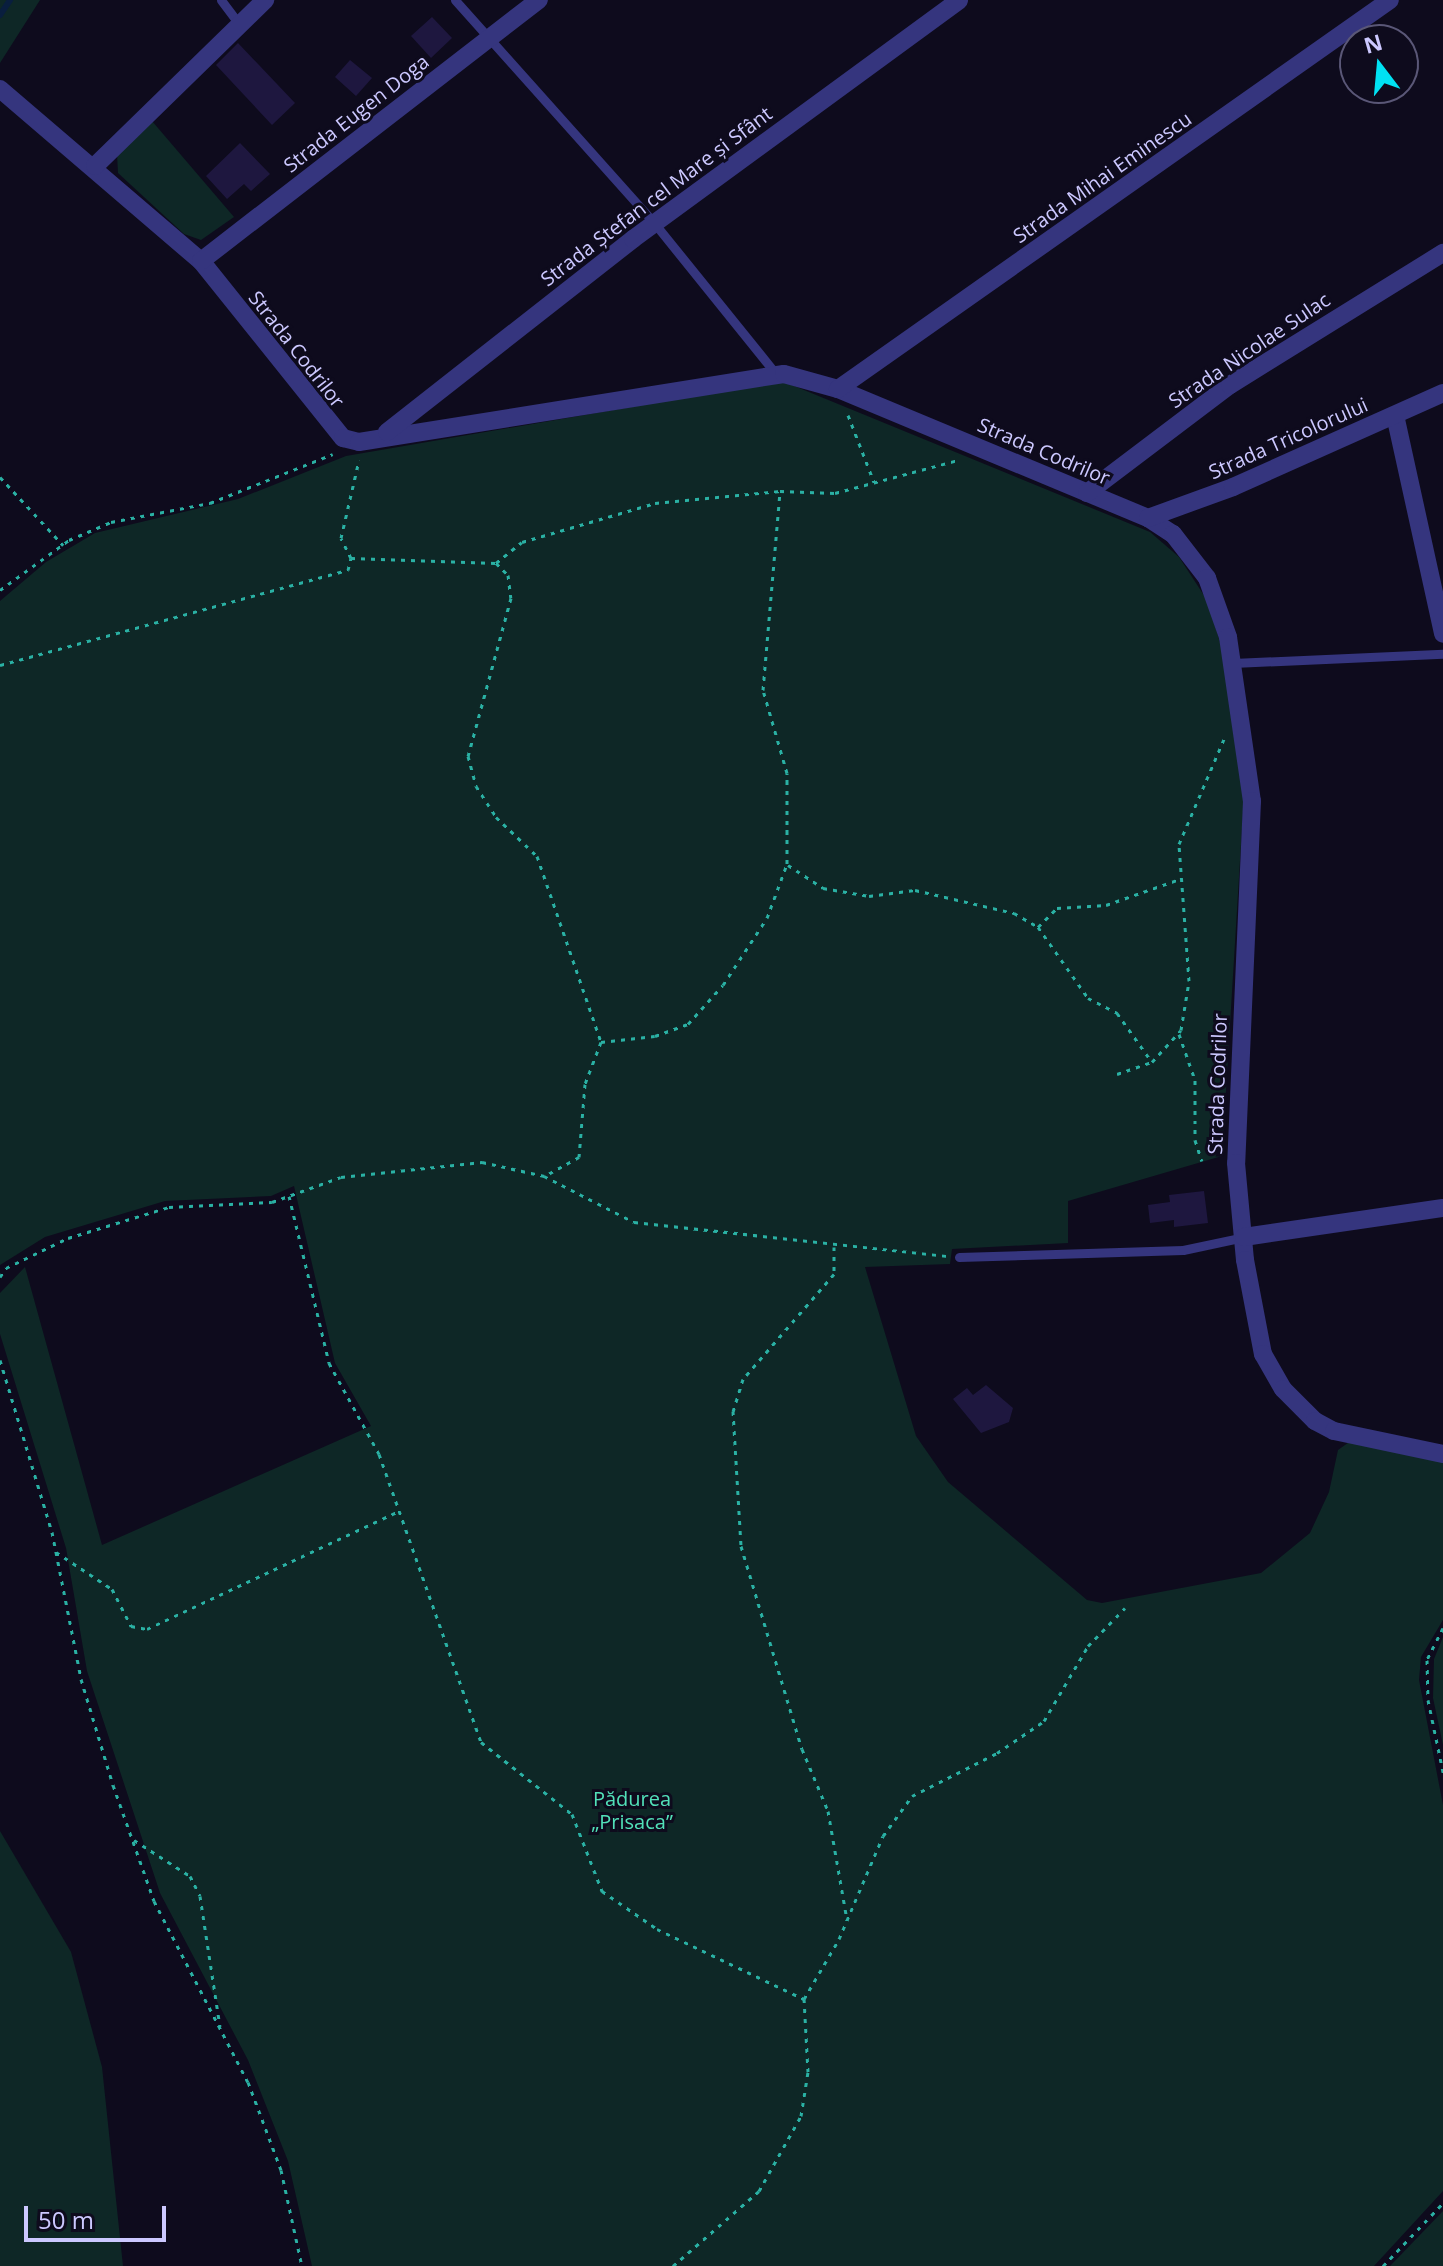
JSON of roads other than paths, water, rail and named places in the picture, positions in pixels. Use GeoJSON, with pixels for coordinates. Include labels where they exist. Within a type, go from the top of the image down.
{"type":"FeatureCollection","features":[{"type":"Feature","properties":{"kind":"street"},"geometry":{"type":"LineString","coordinates":[[95,166],[265,0]]}},
{"type":"Feature","properties":{"kind":"street","name":"Strada Eugen Doga"},"geometry":{"type":"LineString","coordinates":[[201,261],[539,0]]}},
{"type":"Feature","properties":{"kind":"street","name":"Strada Ștefan cel Mare și Sfânt"},"geometry":{"type":"LineString","coordinates":[[385,434],[655,224],[959,0]]}},
{"type":"Feature","properties":{"kind":"street","name":"Strada Mihai Eminescu"},"geometry":{"type":"LineString","coordinates":[[838,389],[1390,0]]}},
{"type":"Feature","properties":{"kind":"street","name":"Strada Codrilor"},"geometry":{"type":"LineString","coordinates":[[0,89],[95,166],[201,261],[331,427],[359,442],[385,434],[594,406],[776,374],[838,389],[1148,518],[1173,534],[1207,578],[1233,663],[1252,833],[1236,1148],[1244,1237],[1263,1354],[1299,1409],[1334,1431],[1443,1454]]}},
{"type":"Feature","properties":{"kind":"street","name":"Strada Nicolae Sulac"},"geometry":{"type":"LineString","coordinates":[[1087,493],[1230,385],[1443,253]]}},
{"type":"Feature","properties":{"kind":"street","name":"Strada Tricolorului"},"geometry":{"type":"LineString","coordinates":[[1148,518],[1221,492],[1443,393]]}},
{"type":"Feature","properties":{"kind":"street"},"geometry":{"type":"LineString","coordinates":[[1395,415],[1443,634]]}},
{"type":"Feature","properties":{"kind":"street"},"geometry":{"type":"LineString","coordinates":[[1244,1237],[1443,1208]]}},
{"type":"Feature","properties":{"kind":"lane"},"geometry":{"type":"LineString","coordinates":[[221,0],[239,24]]}},
{"type":"Feature","properties":{"kind":"lane"},"geometry":{"type":"LineString","coordinates":[[455,0],[655,224],[776,374]]}},
{"type":"Feature","properties":{"kind":"lane"},"geometry":{"type":"LineString","coordinates":[[1233,663],[1443,654]]}},
{"type":"Feature","properties":{"kind":"lane"},"geometry":{"type":"LineString","coordinates":[[959,1257],[1183,1250],[1244,1237]]}},
{"type":"Feature","properties":{"kind":"waterway"},"geometry":{"type":"LineString","coordinates":[[0,15],[10,0]]}},
{"type":"Feature","properties":{"kind":"park label","name":"Pădurea „Prisaca”"},"geometry":{"type":"Point","coordinates":[632,1810]}}]}
